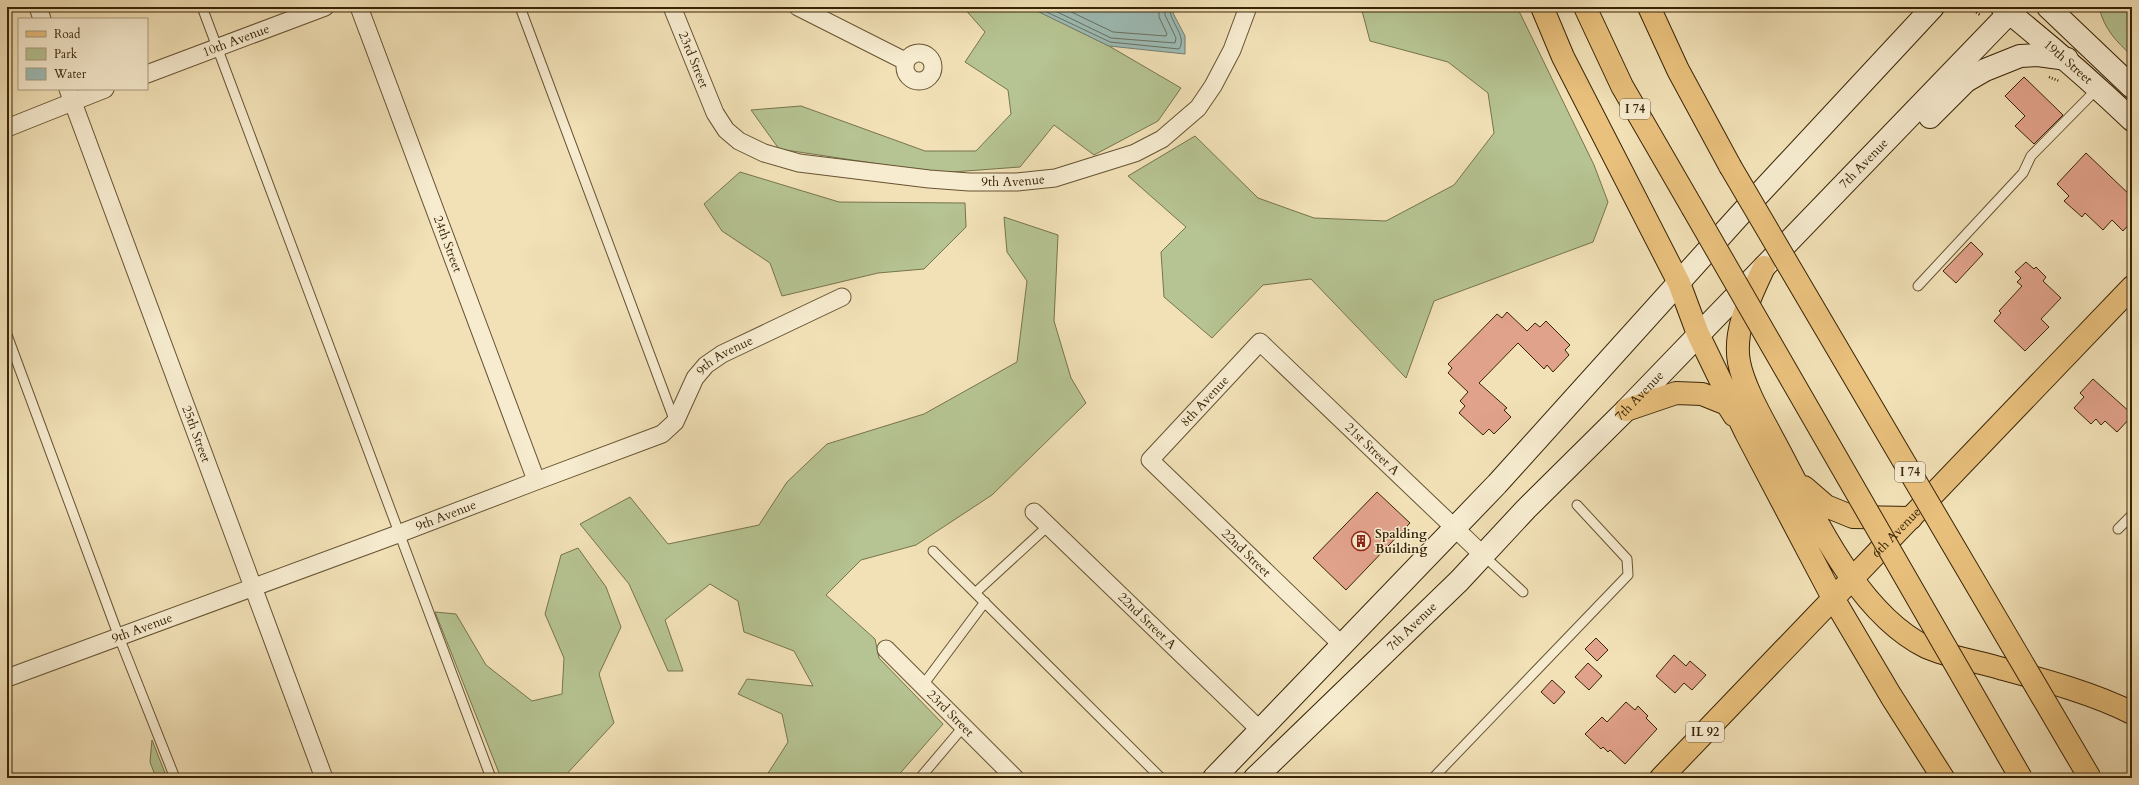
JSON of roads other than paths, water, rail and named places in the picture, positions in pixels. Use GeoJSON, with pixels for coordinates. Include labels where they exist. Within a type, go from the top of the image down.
{"type":"FeatureCollection","features":[{"type":"Feature","properties":{"kind":"main road"},"geometry":{"type":"LineString","coordinates":[[1542,7],[1563,57],[1679,283],[1698,334],[1746,434],[1833,598],[1891,696],[1943,778]]}},
{"type":"Feature","properties":{"kind":"main road","name":"I 74"},"geometry":{"type":"LineString","coordinates":[[1585,7],[1622,86],[2021,778]]}},
{"type":"Feature","properties":{"kind":"main road","name":"I 74"},"geometry":{"type":"LineString","coordinates":[[1649,7],[1678,70],[1730,166],[2090,778]]}},
{"type":"Feature","properties":{"kind":"main road"},"geometry":{"type":"LineString","coordinates":[[1214,778],[1558,418],[1746,208],[1933,7]]}},
{"type":"Feature","properties":{"kind":"main road","name":"19th Street"},"geometry":{"type":"LineString","coordinates":[[2048,7],[2132,86]]}},
{"type":"Feature","properties":{"kind":"main road","name":"19th Street"},"geometry":{"type":"LineString","coordinates":[[2009,9],[2067,59],[2132,120]]}},
{"type":"Feature","properties":{"kind":"main road","name":"7th Avenue"},"geometry":{"type":"LineString","coordinates":[[1255,778],[1484,556],[1526,509],[1626,410],[1889,138],[2009,9]]}},
{"type":"Feature","properties":{"kind":"main road"},"geometry":{"type":"LineString","coordinates":[[1889,138],[1907,132],[1921,125],[1966,81],[1985,70],[2020,56],[2038,55],[2067,59]]}},
{"type":"Feature","properties":{"kind":"main road"},"geometry":{"type":"LineString","coordinates":[[1764,267],[1744,309],[1739,338],[1739,362],[1754,401],[1826,539],[1851,578],[1875,606],[1898,628],[1926,646],[1964,660],[2002,668],[2111,702],[2132,713]]}},
{"type":"Feature","properties":{"kind":"main road","name":"6th Avenue"},"geometry":{"type":"LineString","coordinates":[[1661,778],[1851,578],[1911,518],[2132,287]]}},
{"type":"Feature","properties":{"kind":"main road"},"geometry":{"type":"LineString","coordinates":[[1626,410],[1676,393],[1702,394],[1727,404],[1746,434]]}},
{"type":"Feature","properties":{"kind":"main road"},"geometry":{"type":"LineString","coordinates":[[1795,480],[1826,506],[1853,517],[1911,518]]}},
{"type":"Feature","properties":{"kind":"street"},"geometry":{"type":"LineString","coordinates":[[38,7],[42,18]]}},
{"type":"Feature","properties":{"kind":"street","name":"10th Avenue"},"geometry":{"type":"LineString","coordinates":[[148,74],[325,7]]}},
{"type":"Feature","properties":{"kind":"street","name":"24th Street"},"geometry":{"type":"LineString","coordinates":[[359,7],[536,480]]}},
{"type":"Feature","properties":{"kind":"street","name":"23rd Street"},"geometry":{"type":"LineString","coordinates":[[672,7],[715,113]]}},
{"type":"Feature","properties":{"kind":"street"},"geometry":{"type":"LineString","coordinates":[[798,7],[905,61]]}},
{"type":"Feature","properties":{"kind":"street","name":"9th Avenue"},"geometry":{"type":"LineString","coordinates":[[715,113],[726,130],[739,141],[764,153],[799,163],[969,182],[1018,182],[1055,178],[1135,153],[1162,139],[1185,120],[1198,108],[1222,72],[1248,7]]}},
{"type":"Feature","properties":{"kind":"street"},"geometry":{"type":"LineString","coordinates":[[7,128],[70,95],[99,90]]}},
{"type":"Feature","properties":{"kind":"street","name":"25th Street"},"geometry":{"type":"LineString","coordinates":[[70,95],[324,778]]}},
{"type":"Feature","properties":{"kind":"street","name":"9th Avenue"},"geometry":{"type":"LineString","coordinates":[[7,678],[398,534],[536,480],[644,443],[662,434],[675,422],[689,390],[706,364],[722,354],[842,297]]}},
{"type":"Feature","properties":{"kind":"street","name":"21st Street A"},"geometry":{"type":"LineString","coordinates":[[1260,342],[1484,556]]}},
{"type":"Feature","properties":{"kind":"street","name":"8th Avenue"},"geometry":{"type":"LineString","coordinates":[[1150,460],[1260,342]]}},
{"type":"Feature","properties":{"kind":"street","name":"22nd Street"},"geometry":{"type":"LineString","coordinates":[[1150,460],[1342,644]]}},
{"type":"Feature","properties":{"kind":"street","name":"22nd Street A"},"geometry":{"type":"LineString","coordinates":[[1034,512],[1260,730]]}},
{"type":"Feature","properties":{"kind":"street","name":"23rd Street"},"geometry":{"type":"LineString","coordinates":[[886,648],[1015,778]]}},
{"type":"Feature","properties":{"kind":"lane"},"geometry":{"type":"LineString","coordinates":[[202,7],[398,534],[491,778]]}},
{"type":"Feature","properties":{"kind":"lane"},"geometry":{"type":"LineString","coordinates":[[520,7],[675,422]]}},
{"type":"Feature","properties":{"kind":"lane"},"geometry":{"type":"LineString","coordinates":[[1918,286],[2023,173],[2031,156],[2098,88]]}},
{"type":"Feature","properties":{"kind":"lane"},"geometry":{"type":"LineString","coordinates":[[7,334],[119,637],[175,778]]}},
{"type":"Feature","properties":{"kind":"lane"},"geometry":{"type":"LineString","coordinates":[[1433,778],[1628,575],[1627,559],[1577,505]]}},
{"type":"Feature","properties":{"kind":"lane"},"geometry":{"type":"LineString","coordinates":[[2118,529],[2132,515]]}},
{"type":"Feature","properties":{"kind":"lane"},"geometry":{"type":"LineString","coordinates":[[976,593],[1048,525]]}},
{"type":"Feature","properties":{"kind":"lane"},"geometry":{"type":"LineString","coordinates":[[933,551],[1161,778]]}},
{"type":"Feature","properties":{"kind":"lane"},"geometry":{"type":"LineString","coordinates":[[1484,556],[1523,592]]}},
{"type":"Feature","properties":{"kind":"lane"},"geometry":{"type":"LineString","coordinates":[[923,685],[984,602]]}},
{"type":"Feature","properties":{"kind":"lane"},"geometry":{"type":"LineString","coordinates":[[920,778],[964,726]]}},
{"type":"Feature","properties":{"kind":"water"},"geometry":{"type":"Polygon","coordinates":[[[1029,7],[1174,7],[1173,13],[1185,36],[1185,54],[1109,46],[1029,7]]]}},
{"type":"Feature","properties":{"kind":"place","name":"Spalding Building"},"geometry":{"type":"Point","coordinates":[1361,541]}}]}
